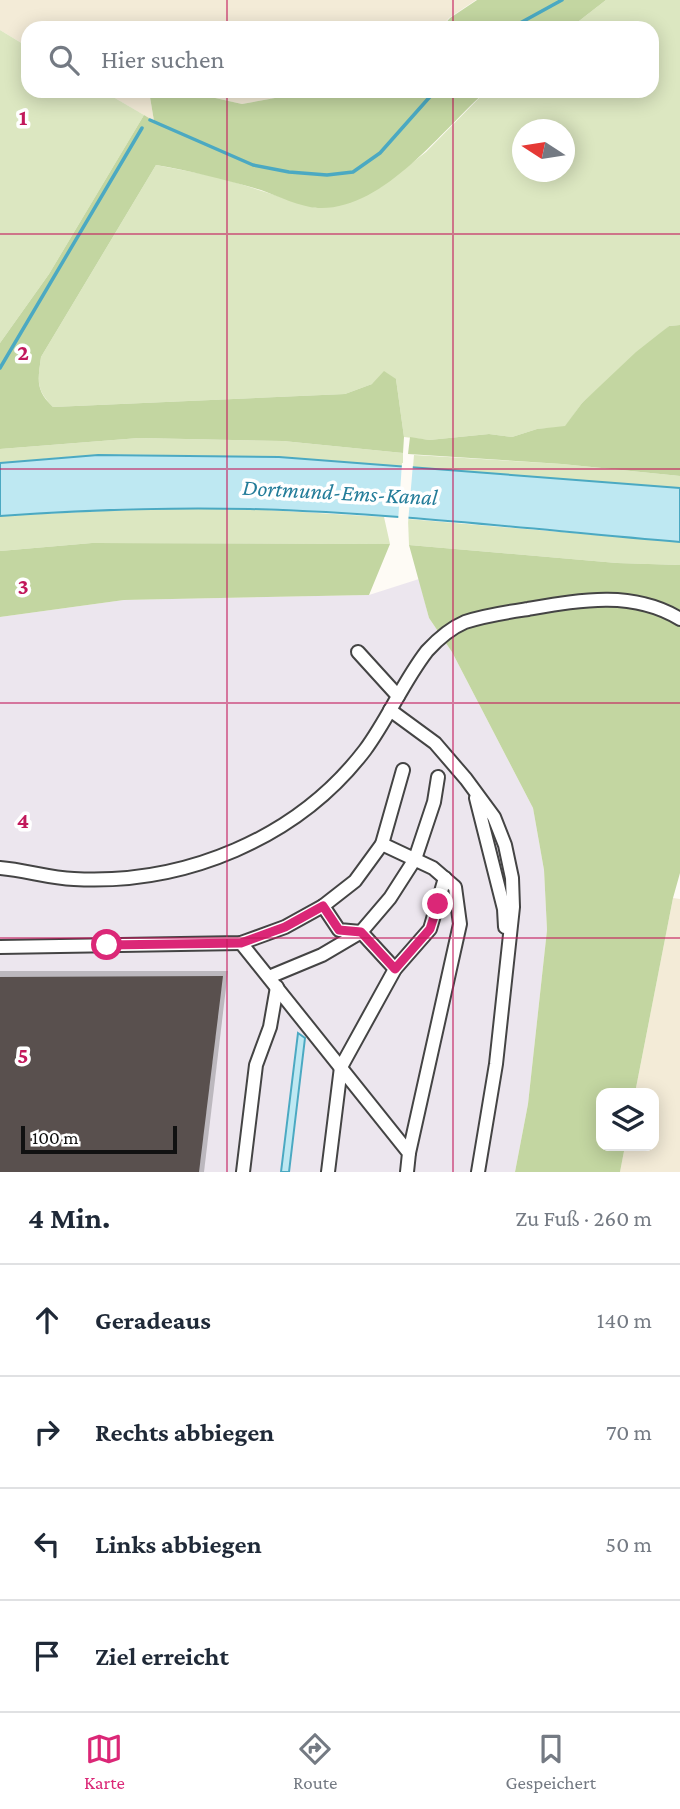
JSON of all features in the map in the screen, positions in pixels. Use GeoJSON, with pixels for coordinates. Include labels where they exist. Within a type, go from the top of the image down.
{"type":"FeatureCollection","features":[{"type":"Feature","properties":{"kind":"lane"},"geometry":{"type":"LineString","coordinates":[[0,868],[72,879],[124,879],[177,871],[248,845],[283,826],[341,778],[365,749],[420,660],[438,639],[463,623],[581,600],[612,599],[645,604],[680,619]]}},
{"type":"Feature","properties":{"kind":"lane"},"geometry":{"type":"LineString","coordinates":[[358,652],[398,696]]}},
{"type":"Feature","properties":{"kind":"lane"},"geometry":{"type":"LineString","coordinates":[[390,710],[435,743],[466,779],[476,799],[503,909],[507,962],[492,1099],[478,1172]]}},
{"type":"Feature","properties":{"kind":"lane"},"geometry":{"type":"LineString","coordinates":[[0,947],[241,943],[285,927],[323,906],[355,881],[382,844],[404,770]]}},
{"type":"Feature","properties":{"kind":"lane"},"geometry":{"type":"LineString","coordinates":[[273,982],[361,932],[390,898],[415,859],[434,802],[438,776]]}},
{"type":"Feature","properties":{"kind":"lane"},"geometry":{"type":"LineString","coordinates":[[382,844],[433,868],[455,887],[460,924],[407,1172]]}},
{"type":"Feature","properties":{"kind":"lane"},"geometry":{"type":"LineString","coordinates":[[328,1172],[341,1067],[395,969],[430,929],[445,878]]}},
{"type":"Feature","properties":{"kind":"lane"},"geometry":{"type":"LineString","coordinates":[[323,906],[339,930],[361,932],[395,969]]}},
{"type":"Feature","properties":{"kind":"lane"},"geometry":{"type":"LineString","coordinates":[[241,943],[409,1153]]}},
{"type":"Feature","properties":{"kind":"lane"},"geometry":{"type":"LineString","coordinates":[[243,1172],[257,1065],[270,1027],[273,982]]}},
{"type":"Feature","properties":{"kind":"shaded area"},"geometry":{"type":"Polygon","coordinates":[[[0,0],[476,0],[446,21],[21,21],[21,43],[0,30],[0,0]]]}},
{"type":"Feature","properties":{"kind":"shaded area"},"geometry":{"type":"Polygon","coordinates":[[[115,98],[150,98],[154,121],[115,98]]]}},
{"type":"Feature","properties":{"kind":"shaded area"},"geometry":{"type":"Polygon","coordinates":[[[215,98],[275,98],[242,104],[215,98]]]}},
{"type":"Feature","properties":{"kind":"shaded area"},"geometry":{"type":"Polygon","coordinates":[[[419,579],[429,618],[452,652],[533,808],[544,870],[547,930],[528,1104],[515,1172],[0,1172],[0,617],[124,600],[369,595],[419,579]]]}},
{"type":"Feature","properties":{"kind":"shaded area"},"geometry":{"type":"Polygon","coordinates":[[[673,898],[680,899],[680,1172],[620,1172],[624,1151],[659,1151],[659,1088],[636,1088],[673,898]]]}},
{"type":"Feature","properties":{"kind":"green space"},"geometry":{"type":"Polygon","coordinates":[[[477,0],[606,0],[579,21],[447,21],[477,0]]]}},
{"type":"Feature","properties":{"kind":"green space"},"geometry":{"type":"Polygon","coordinates":[[[606,0],[680,0],[680,325],[669,326],[582,403],[565,427],[537,429],[512,437],[489,434],[429,440],[404,437],[396,379],[345,394],[53,407],[43,395],[39,384],[41,357],[156,165],[218,177],[316,208],[381,187],[426,152],[479,98],[659,98],[659,21],[579,21],[606,0]]]}},
{"type":"Feature","properties":{"kind":"green space"},"geometry":{"type":"Polygon","coordinates":[[[0,30],[21,43],[21,98],[115,98],[144,115],[49,274],[0,343],[0,30]]]}},
{"type":"Feature","properties":{"kind":"green space"},"geometry":{"type":"Polygon","coordinates":[[[150,98],[215,98],[242,104],[275,98],[479,98],[431,146],[388,183],[342,205],[311,207],[261,190],[156,165],[41,357],[39,384],[43,395],[53,407],[345,394],[372,384],[384,371],[396,379],[404,437],[403,453],[283,441],[139,438],[0,449],[0,343],[49,274],[144,115],[154,121],[150,98]]]}},
{"type":"Feature","properties":{"kind":"green space"},"geometry":{"type":"Polygon","coordinates":[[[680,325],[680,476],[562,464],[408,454],[410,437],[429,440],[489,434],[512,437],[537,429],[565,426],[582,403],[636,352],[669,326],[680,325]]]}},
{"type":"Feature","properties":{"kind":"green space"},"geometry":{"type":"Polygon","coordinates":[[[139,438],[283,441],[403,453],[403,467],[177,455],[76,456],[0,463],[0,449],[139,438]]]}},
{"type":"Feature","properties":{"kind":"green space"},"geometry":{"type":"Polygon","coordinates":[[[414,455],[562,464],[680,476],[680,488],[413,467],[414,455]]]}},
{"type":"Feature","properties":{"kind":"green space"},"geometry":{"type":"Polygon","coordinates":[[[167,508],[267,510],[384,517],[390,544],[92,543],[0,551],[0,516],[167,508]]]}},
{"type":"Feature","properties":{"kind":"green space"},"geometry":{"type":"Polygon","coordinates":[[[408,519],[680,542],[680,565],[617,563],[409,545],[408,519]]]}},
{"type":"Feature","properties":{"kind":"green space"},"geometry":{"type":"Polygon","coordinates":[[[92,543],[390,544],[369,595],[124,600],[0,617],[0,551],[92,543]]]}},
{"type":"Feature","properties":{"kind":"green space"},"geometry":{"type":"Polygon","coordinates":[[[409,545],[617,563],[680,565],[680,873],[636,1088],[596,1088],[596,1151],[624,1151],[620,1172],[515,1172],[528,1104],[547,930],[544,870],[533,808],[452,652],[429,618],[409,545]]]}},
{"type":"Feature","properties":{"kind":"water","name":"Dortmund-Ems-Kanal"},"geometry":{"type":"Polygon","coordinates":[[[98,455],[279,457],[680,488],[680,542],[304,511],[125,509],[0,516],[0,463],[98,455]]]}},
{"type":"Feature","properties":{"kind":"water"},"geometry":{"type":"Polygon","coordinates":[[[298,1033],[305,1038],[289,1172],[281,1172],[298,1033]]]}},
{"type":"Feature","properties":{"kind":"pier"},"geometry":{"type":"Polygon","coordinates":[[[402,463],[413,464],[408,523],[398,522],[402,463]]]}},
{"type":"Feature","properties":{"kind":"building"},"geometry":{"type":"Polygon","coordinates":[[[223,976],[199,1172],[0,1172],[0,977],[223,976]]]}},
{"type":"Feature","properties":{"kind":"waterway"},"geometry":{"type":"LineString","coordinates":[[524,21],[562,0]]}},
{"type":"Feature","properties":{"kind":"waterway"},"geometry":{"type":"LineString","coordinates":[[150,120],[253,165],[289,172],[327,175],[353,172],[380,153],[429,98]]}},
{"type":"Feature","properties":{"kind":"waterway"},"geometry":{"type":"LineString","coordinates":[[0,368],[142,128]]}},
{"type":"Feature","properties":{"kind":"route"},"geometry":{"type":"LineString","coordinates":[[107,945],[241,943],[285,927],[323,906],[339,930],[361,932],[395,969],[430,929],[438,904]]}}]}
